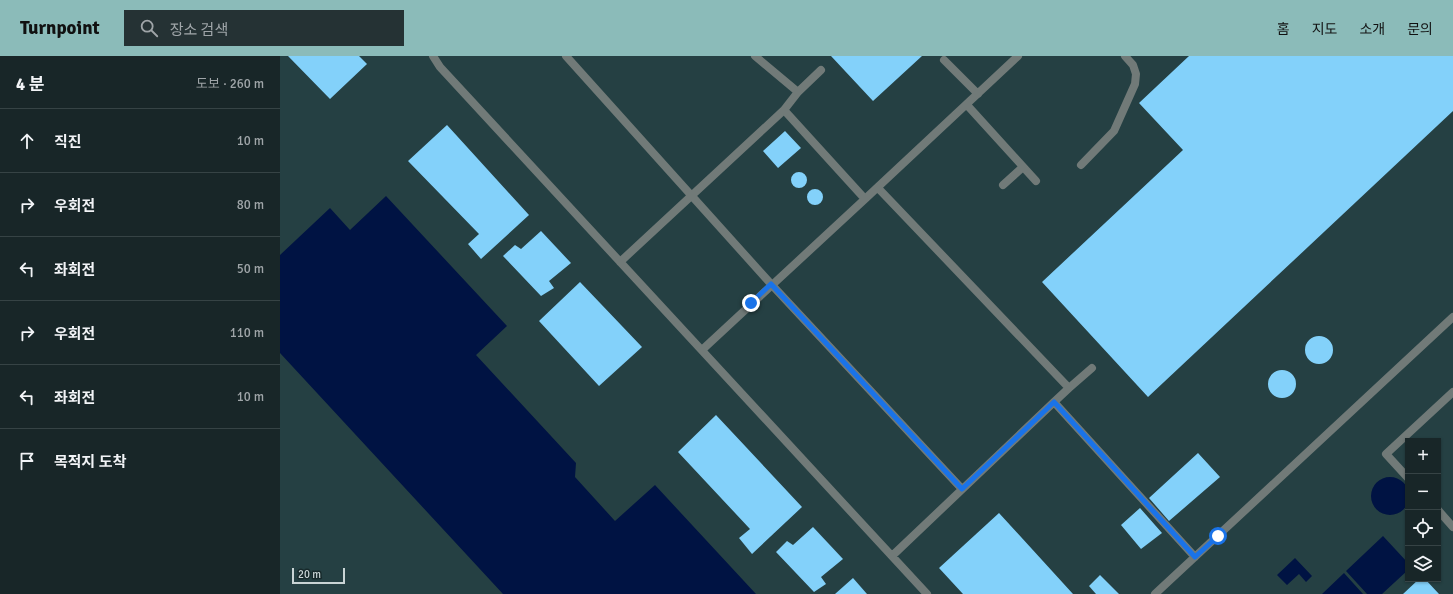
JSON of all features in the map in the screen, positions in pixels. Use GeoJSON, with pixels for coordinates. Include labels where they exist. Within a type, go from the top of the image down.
{"type":"FeatureCollection","features":[{"type":"Feature","properties":{"kind":"lane"},"geometry":{"type":"LineString","coordinates":[[433,56],[440,68],[927,594]]}},
{"type":"Feature","properties":{"kind":"lane"},"geometry":{"type":"LineString","coordinates":[[566,56],[692,194],[771,284],[962,489]]}},
{"type":"Feature","properties":{"kind":"lane"},"geometry":{"type":"LineString","coordinates":[[755,56],[798,92]]}},
{"type":"Feature","properties":{"kind":"lane"},"geometry":{"type":"LineString","coordinates":[[702,350],[771,284],[878,188],[1018,56]]}},
{"type":"Feature","properties":{"kind":"lane"},"geometry":{"type":"LineString","coordinates":[[1081,165],[1114,131],[1132,91],[1136,74],[1133,65],[1125,56]]}},
{"type":"Feature","properties":{"kind":"lane"},"geometry":{"type":"LineString","coordinates":[[944,60],[978,94]]}},
{"type":"Feature","properties":{"kind":"lane"},"geometry":{"type":"LineString","coordinates":[[620,262],[784,110],[798,92],[821,70]]}},
{"type":"Feature","properties":{"kind":"lane"},"geometry":{"type":"LineString","coordinates":[[967,105],[1036,181]]}},
{"type":"Feature","properties":{"kind":"lane"},"geometry":{"type":"LineString","coordinates":[[784,110],[865,199]]}},
{"type":"Feature","properties":{"kind":"lane"},"geometry":{"type":"LineString","coordinates":[[1004,185],[1023,167]]}},
{"type":"Feature","properties":{"kind":"lane"},"geometry":{"type":"LineString","coordinates":[[878,188],[1069,388]]}},
{"type":"Feature","properties":{"kind":"lane"},"geometry":{"type":"LineString","coordinates":[[1155,594],[1453,317]]}},
{"type":"Feature","properties":{"kind":"lane"},"geometry":{"type":"LineString","coordinates":[[892,556],[1054,402],[1092,368]]}},
{"type":"Feature","properties":{"kind":"lane"},"geometry":{"type":"LineString","coordinates":[[1405,475],[1386,454],[1453,392]]}},
{"type":"Feature","properties":{"kind":"lane"},"geometry":{"type":"LineString","coordinates":[[1054,402],[1195,557]]}},
{"type":"Feature","properties":{"kind":"lane"},"geometry":{"type":"LineString","coordinates":[[1441,513],[1453,527]]}},
{"type":"Feature","properties":{"kind":"shaded area"},"geometry":{"type":"Polygon","coordinates":[[[280,56],[1453,56],[1453,594],[280,594],[280,56]]]}},
{"type":"Feature","properties":{"kind":"water"},"geometry":{"type":"Polygon","coordinates":[[[386,196],[507,326],[476,355],[576,463],[575,477],[615,521],[655,485],[756,594],[503,594],[280,353],[280,255],[330,208],[350,230],[386,196]]]}},
{"type":"Feature","properties":{"kind":"water"},"geometry":{"type":"Polygon","coordinates":[[[1390,477],[1400,480],[1405,485],[1405,507],[1400,512],[1390,515],[1380,512],[1374,506],[1371,496],[1374,486],[1380,480],[1390,477]]]}},
{"type":"Feature","properties":{"kind":"water"},"geometry":{"type":"Polygon","coordinates":[[[1383,536],[1405,560],[1405,573],[1382,594],[1367,594],[1346,571],[1383,536]]]}},
{"type":"Feature","properties":{"kind":"water"},"geometry":{"type":"Polygon","coordinates":[[[1295,558],[1312,576],[1306,582],[1299,574],[1287,585],[1277,575],[1295,558]]]}},
{"type":"Feature","properties":{"kind":"water"},"geometry":{"type":"Polygon","coordinates":[[[1344,573],[1363,594],[1322,594],[1344,573]]]}},
{"type":"Feature","properties":{"kind":"building"},"geometry":{"type":"Polygon","coordinates":[[[288,56],[359,56],[367,64],[330,99],[288,56]]]}},
{"type":"Feature","properties":{"kind":"building"},"geometry":{"type":"Polygon","coordinates":[[[831,56],[922,56],[873,101],[831,56]]]}},
{"type":"Feature","properties":{"kind":"building"},"geometry":{"type":"Polygon","coordinates":[[[1189,56],[1453,56],[1453,111],[1148,397],[1042,282],[1183,150],[1139,103],[1189,56]]]}},
{"type":"Feature","properties":{"kind":"building"},"geometry":{"type":"Polygon","coordinates":[[[447,125],[529,215],[481,259],[468,244],[479,234],[408,161],[447,125]]]}},
{"type":"Feature","properties":{"kind":"building"},"geometry":{"type":"Polygon","coordinates":[[[785,131],[801,148],[778,168],[763,151],[785,131]]]}},
{"type":"Feature","properties":{"kind":"building"},"geometry":{"type":"Polygon","coordinates":[[[796,172],[802,172],[807,177],[805,186],[802,188],[796,188],[791,183],[791,177],[796,172]]]}},
{"type":"Feature","properties":{"kind":"building"},"geometry":{"type":"Polygon","coordinates":[[[812,189],[818,189],[823,194],[821,203],[818,205],[812,205],[807,200],[807,194],[812,189]]]}},
{"type":"Feature","properties":{"kind":"building"},"geometry":{"type":"Polygon","coordinates":[[[541,231],[571,263],[549,281],[554,288],[541,296],[503,256],[515,245],[521,249],[541,231]]]}},
{"type":"Feature","properties":{"kind":"building"},"geometry":{"type":"Polygon","coordinates":[[[580,282],[642,347],[599,386],[539,321],[580,282]]]}},
{"type":"Feature","properties":{"kind":"building"},"geometry":{"type":"Polygon","coordinates":[[[1319,336],[1329,340],[1333,350],[1329,360],[1319,364],[1309,360],[1305,350],[1309,340],[1319,336]]]}},
{"type":"Feature","properties":{"kind":"building"},"geometry":{"type":"Polygon","coordinates":[[[1282,370],[1292,374],[1296,384],[1292,394],[1282,398],[1272,394],[1268,384],[1272,374],[1282,370]]]}},
{"type":"Feature","properties":{"kind":"building"},"geometry":{"type":"Polygon","coordinates":[[[716,415],[802,507],[752,554],[739,538],[750,529],[678,452],[716,415]]]}},
{"type":"Feature","properties":{"kind":"building"},"geometry":{"type":"Polygon","coordinates":[[[1198,453],[1220,477],[1169,521],[1149,498],[1198,453]]]}},
{"type":"Feature","properties":{"kind":"building"},"geometry":{"type":"Polygon","coordinates":[[[1140,508],[1162,533],[1141,549],[1121,525],[1140,508]]]}},
{"type":"Feature","properties":{"kind":"building"},"geometry":{"type":"Polygon","coordinates":[[[999,513],[1073,594],[963,594],[939,568],[999,513]]]}},
{"type":"Feature","properties":{"kind":"building"},"geometry":{"type":"Polygon","coordinates":[[[813,527],[843,559],[821,577],[826,584],[814,592],[776,552],[787,541],[793,545],[813,527]]]}},
{"type":"Feature","properties":{"kind":"building"},"geometry":{"type":"Polygon","coordinates":[[[1100,575],[1119,594],[1096,594],[1089,586],[1100,575]]]}},
{"type":"Feature","properties":{"kind":"building"},"geometry":{"type":"Polygon","coordinates":[[[853,578],[867,594],[835,594],[853,578]]]}},
{"type":"Feature","properties":{"kind":"building"},"geometry":{"type":"Polygon","coordinates":[[[1416,582],[1428,582],[1439,594],[1403,594],[1416,582]]]}},
{"type":"Feature","properties":{"kind":"route"},"geometry":{"type":"LineString","coordinates":[[751,303],[771,284],[962,489],[1054,402],[1195,557],[1218,536]]}}]}
